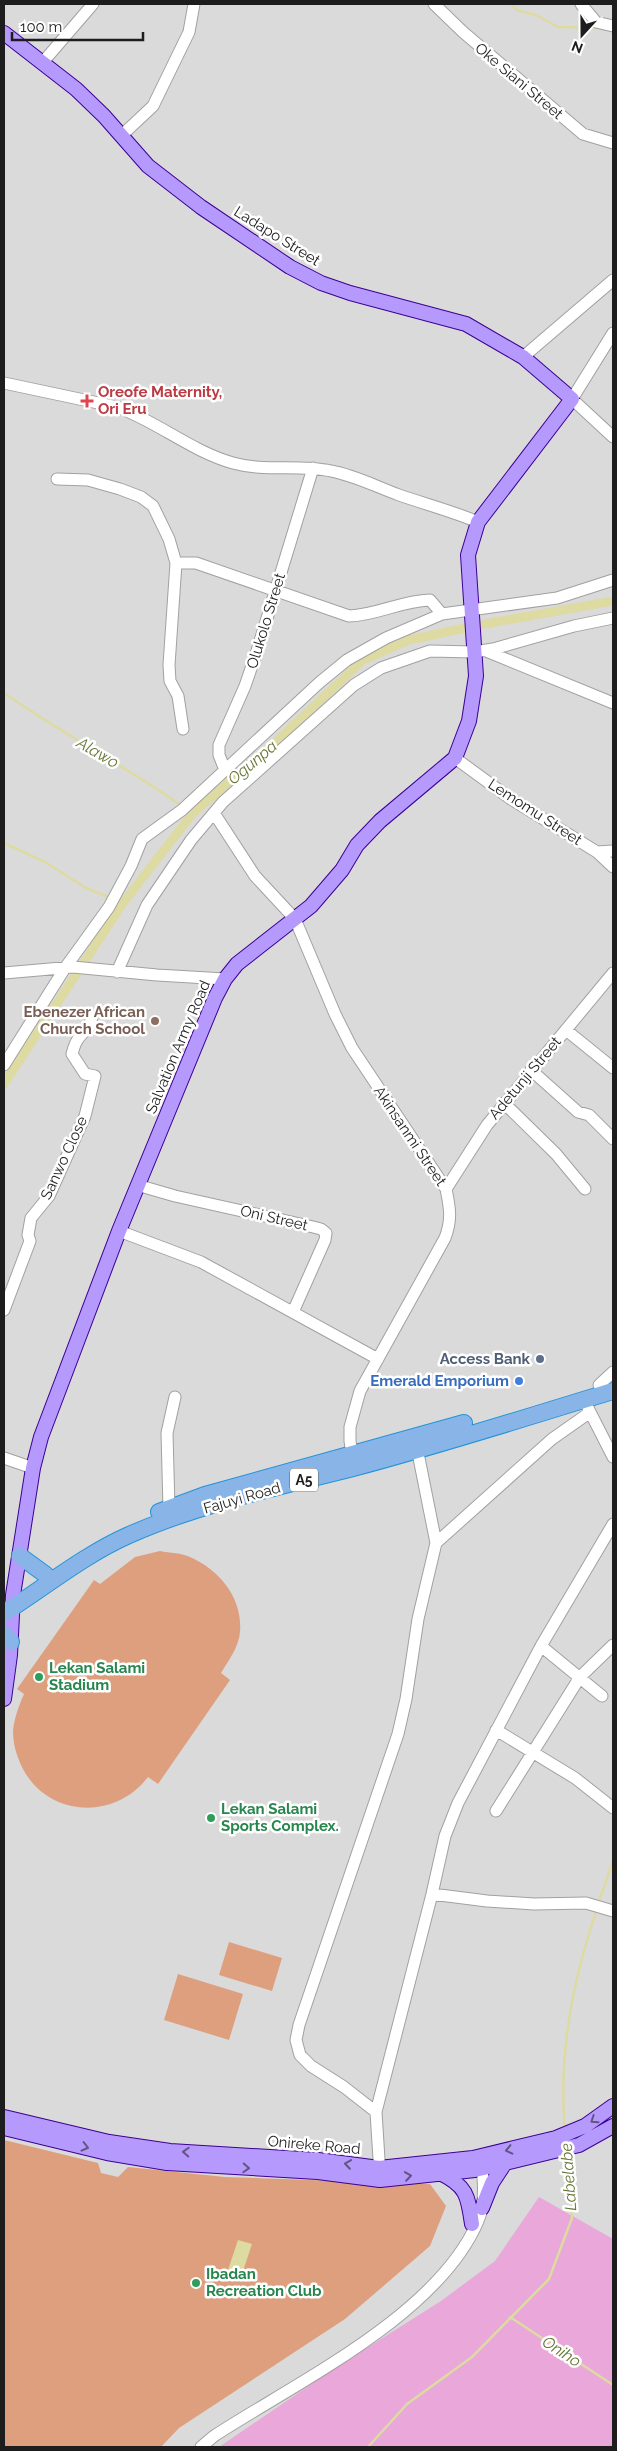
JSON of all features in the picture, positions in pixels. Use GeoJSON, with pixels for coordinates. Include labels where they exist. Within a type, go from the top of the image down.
{"type":"FeatureCollection","features":[{"type":"Feature","properties":{"kind":"highway","name":"Fajuyi Road"},"geometry":{"type":"LineString","coordinates":[[416,1443],[587,1406],[608,1386]]}},
{"type":"Feature","properties":{"kind":"highway","name":"Fajuyi Road"},"geometry":{"type":"LineString","coordinates":[[8,1604],[128,1535],[206,1507],[353,1461],[608,1386]]}},
{"type":"Feature","properties":{"kind":"highway","name":"Fajuyi Road"},"geometry":{"type":"LineString","coordinates":[[8,1604],[46,1575],[104,1537],[170,1508],[205,1495],[353,1461]]}},
{"type":"Feature","properties":{"kind":"highway"},"geometry":{"type":"LineString","coordinates":[[20,1556],[46,1575]]}},
{"type":"Feature","properties":{"kind":"main road","name":"Ladapo Street"},"geometry":{"type":"LineString","coordinates":[[4,33],[43,62],[104,116],[148,166],[201,207],[290,267],[321,283],[350,293],[466,324],[523,357],[572,399]]}},
{"type":"Feature","properties":{"kind":"main road"},"geometry":{"type":"LineString","coordinates":[[455,758],[471,712],[476,676],[478,648],[472,612],[468,554],[478,522],[572,399]]}},
{"type":"Feature","properties":{"kind":"main road","name":"Salvation Army Road"},"geometry":{"type":"LineString","coordinates":[[4,1699],[8,1604],[20,1556],[33,1468],[50,1409],[137,1185],[225,979],[236,964],[295,919],[328,888],[357,845],[380,821],[455,758]]}},
{"type":"Feature","properties":{"kind":"main road","name":"Onireke Road"},"geometry":{"type":"LineString","coordinates":[[4,2117],[109,2142],[170,2151],[318,2160],[380,2174],[477,2163],[506,2163],[557,2144],[573,2130],[597,2118],[613,2106]]}},
{"type":"Feature","properties":{"kind":"main road","name":"Onireke Road"},"geometry":{"type":"LineString","coordinates":[[4,2128],[107,2153],[168,2163],[380,2174],[440,2173],[557,2144],[579,2145],[613,2126]]}},
{"type":"Feature","properties":{"kind":"main road"},"geometry":{"type":"LineString","coordinates":[[482,2208],[492,2183],[506,2163]]}},
{"type":"Feature","properties":{"kind":"main road"},"geometry":{"type":"LineString","coordinates":[[440,2173],[462,2186],[469,2205],[472,2224]]}},
{"type":"Feature","properties":{"kind":"street"},"geometry":{"type":"LineString","coordinates":[[43,62],[93,4]]}},
{"type":"Feature","properties":{"kind":"street"},"geometry":{"type":"LineString","coordinates":[[121,136],[153,106],[189,32],[194,4]]}},
{"type":"Feature","properties":{"kind":"street","name":"Oke Siani Street"},"geometry":{"type":"LineString","coordinates":[[434,4],[462,32],[582,134],[613,143]]}},
{"type":"Feature","properties":{"kind":"street"},"geometry":{"type":"LineString","coordinates":[[581,4],[596,22],[613,26]]}},
{"type":"Feature","properties":{"kind":"street"},"geometry":{"type":"LineString","coordinates":[[523,357],[613,280]]}},
{"type":"Feature","properties":{"kind":"street"},"geometry":{"type":"LineString","coordinates":[[613,333],[572,399],[613,437]]}},
{"type":"Feature","properties":{"kind":"street"},"geometry":{"type":"LineString","coordinates":[[4,384],[117,407],[135,413],[176,439],[232,463],[255,467],[313,468],[333,471],[449,510],[478,522]]}},
{"type":"Feature","properties":{"kind":"street","name":"Olukolo Street"},"geometry":{"type":"LineString","coordinates":[[225,770],[219,755],[219,745],[245,686],[313,468]]}},
{"type":"Feature","properties":{"kind":"street"},"geometry":{"type":"LineString","coordinates":[[57,479],[88,480],[141,498],[153,506],[169,539],[176,563],[168,665],[170,681],[178,696],[184,729]]}},
{"type":"Feature","properties":{"kind":"street"},"geometry":{"type":"LineString","coordinates":[[176,563],[196,563],[349,616],[368,615],[401,603],[430,600],[442,614]]}},
{"type":"Feature","properties":{"kind":"street"},"geometry":{"type":"LineString","coordinates":[[4,1065],[94,931],[131,866],[142,839],[184,808],[320,682],[347,660],[386,638],[442,614],[472,612],[557,598],[585,591],[613,580]]}},
{"type":"Feature","properties":{"kind":"street"},"geometry":{"type":"LineString","coordinates":[[117,972],[147,905],[191,840],[214,812],[316,717],[354,685],[381,668],[430,651],[478,648],[613,618]]}},
{"type":"Feature","properties":{"kind":"street"},"geometry":{"type":"LineString","coordinates":[[478,648],[613,703]]}},
{"type":"Feature","properties":{"kind":"street","name":"Lemomu Street"},"geometry":{"type":"LineString","coordinates":[[455,758],[511,799],[597,852],[613,867]]}},
{"type":"Feature","properties":{"kind":"street"},"geometry":{"type":"LineString","coordinates":[[214,812],[255,876],[295,919]]}},
{"type":"Feature","properties":{"kind":"street"},"geometry":{"type":"LineString","coordinates":[[597,852],[613,852]]}},
{"type":"Feature","properties":{"kind":"street","name":"Akinsanmi Street"},"geometry":{"type":"LineString","coordinates":[[295,919],[335,1014],[352,1048],[446,1189],[451,1224],[378,1359],[354,1408],[350,1441],[353,1461]]}},
{"type":"Feature","properties":{"kind":"street"},"geometry":{"type":"LineString","coordinates":[[4,973],[70,967],[225,979]]}},
{"type":"Feature","properties":{"kind":"street","name":"Adetunji Street"},"geometry":{"type":"LineString","coordinates":[[446,1189],[468,1152],[504,1103],[613,973]]}},
{"type":"Feature","properties":{"kind":"street","name":"Sanwo Close"},"geometry":{"type":"LineString","coordinates":[[4,1310],[30,1241],[28,1235],[31,1218],[49,1196],[84,1116],[91,1095],[95,1076],[85,1074],[72,1054],[81,1033],[89,1028],[92,1017]]}},
{"type":"Feature","properties":{"kind":"street"},"geometry":{"type":"LineString","coordinates":[[566,1030],[613,1068]]}},
{"type":"Feature","properties":{"kind":"street"},"geometry":{"type":"LineString","coordinates":[[531,1070],[578,1112],[589,1115],[613,1139]]}},
{"type":"Feature","properties":{"kind":"street"},"geometry":{"type":"LineString","coordinates":[[504,1103],[556,1154],[586,1188]]}},
{"type":"Feature","properties":{"kind":"street","name":"Oni Street"},"geometry":{"type":"LineString","coordinates":[[137,1185],[175,1196],[315,1228],[326,1233],[325,1240],[293,1312]]}},
{"type":"Feature","properties":{"kind":"street"},"geometry":{"type":"LineString","coordinates":[[119,1231],[201,1262],[378,1359]]}},
{"type":"Feature","properties":{"kind":"street"},"geometry":{"type":"LineString","coordinates":[[608,1386],[613,1372]]}},
{"type":"Feature","properties":{"kind":"street"},"geometry":{"type":"LineString","coordinates":[[170,1508],[167,1432],[175,1397]]}},
{"type":"Feature","properties":{"kind":"street"},"geometry":{"type":"LineString","coordinates":[[436,1543],[587,1406],[613,1456]]}},
{"type":"Feature","properties":{"kind":"street"},"geometry":{"type":"LineString","coordinates":[[376,2112],[344,2087],[311,2066],[300,2055],[296,2040],[299,2025],[398,1734],[406,1699],[418,1620],[436,1543],[416,1443]]}},
{"type":"Feature","properties":{"kind":"street"},"geometry":{"type":"LineString","coordinates":[[4,1458],[33,1468]]}},
{"type":"Feature","properties":{"kind":"street"},"geometry":{"type":"LineString","coordinates":[[380,2174],[376,2112],[432,1894],[444,1836],[458,1803],[541,1646],[613,1524]]}},
{"type":"Feature","properties":{"kind":"street"},"geometry":{"type":"LineString","coordinates":[[496,1811],[533,1755],[580,1677],[613,1645]]}},
{"type":"Feature","properties":{"kind":"street"},"geometry":{"type":"LineString","coordinates":[[541,1646],[602,1696]]}},
{"type":"Feature","properties":{"kind":"street"},"geometry":{"type":"LineString","coordinates":[[496,1730],[533,1755],[575,1778],[613,1808]]}},
{"type":"Feature","properties":{"kind":"street"},"geometry":{"type":"LineString","coordinates":[[432,1894],[487,1901],[534,1904],[586,1903],[603,1908]]}},
{"type":"Feature","properties":{"kind":"street"},"geometry":{"type":"LineString","coordinates":[[201,2447],[231,2425],[379,2330],[422,2296],[456,2259],[478,2221],[482,2208],[477,2163]]}},
{"type":"Feature","properties":{"kind":"street"},"geometry":{"type":"LineString","coordinates":[[465,2243],[472,2224],[477,2199],[477,2163]]}},
{"type":"Feature","properties":{"kind":"shaded area"},"geometry":{"type":"Polygon","coordinates":[[[4,4],[613,4],[613,2447],[4,2447],[4,4]]]}},
{"type":"Feature","properties":{"kind":"shaded area"},"geometry":{"type":"Polygon","coordinates":[[[160,1551],[190,1557],[201,1563],[220,1578],[233,1597],[238,1608],[240,1632],[233,1654],[221,1673],[230,1680],[158,1784],[148,1777],[134,1792],[117,1801],[99,1807],[63,1804],[46,1795],[32,1782],[19,1761],[14,1744],[13,1731],[14,1722],[24,1694],[17,1689],[94,1580],[100,1584],[135,1557],[160,1551]]]}},
{"type":"Feature","properties":{"kind":"shaded area"},"geometry":{"type":"Polygon","coordinates":[[[229,1942],[282,1958],[272,1991],[219,1975],[229,1942]]]}},
{"type":"Feature","properties":{"kind":"shaded area"},"geometry":{"type":"Polygon","coordinates":[[[178,1974],[243,1994],[229,2040],[164,2020],[178,1974]]]}},
{"type":"Feature","properties":{"kind":"shaded area","name":"Ibadan Recreation Club"},"geometry":{"type":"Polygon","coordinates":[[[4,2140],[98,2163],[101,2173],[118,2177],[128,2167],[225,2177],[430,2184],[446,2206],[430,2246],[345,2319],[179,2428],[161,2447],[4,2447],[4,2140]]]}},
{"type":"Feature","properties":{"kind":"shaded area"},"geometry":{"type":"Polygon","coordinates":[[[539,2197],[613,2239],[613,2447],[219,2447],[332,2370],[441,2301],[495,2261],[539,2197]]]}},
{"type":"Feature","properties":{"kind":"shaded area"},"geometry":{"type":"Polygon","coordinates":[[[238,2240],[252,2244],[242,2274],[228,2270],[238,2240]]]}},
{"type":"Feature","properties":{"kind":"waterway"},"geometry":{"type":"LineString","coordinates":[[512,4],[517,10],[536,15],[558,27],[604,28]]}},
{"type":"Feature","properties":{"kind":"waterway","name":"Ogunpa"},"geometry":{"type":"LineString","coordinates":[[4,1084],[123,903],[192,814],[277,741],[363,660],[409,640],[479,625],[613,601]]}},
{"type":"Feature","properties":{"kind":"waterway","name":"Alawo"},"geometry":{"type":"LineString","coordinates":[[4,693],[182,806]]}},
{"type":"Feature","properties":{"kind":"waterway","name":"Alawo"},"geometry":{"type":"LineString","coordinates":[[186,809],[192,814]]}},
{"type":"Feature","properties":{"kind":"waterway"},"geometry":{"type":"LineString","coordinates":[[4,843],[45,862],[86,888],[111,898]]}},
{"type":"Feature","properties":{"kind":"waterway","name":"Ogunpa"},"geometry":{"type":"LineString","coordinates":[[116,900],[123,903]]}},
{"type":"Feature","properties":{"kind":"waterway","name":"Labelabe"},"geometry":{"type":"LineString","coordinates":[[598,1904],[613,1861]]}},
{"type":"Feature","properties":{"kind":"waterway","name":"Labelabe"},"geometry":{"type":"LineString","coordinates":[[565,2130],[563,2102],[569,2018],[574,1990],[597,1909]]}},
{"type":"Feature","properties":{"kind":"waterway","name":"Labelabe"},"geometry":{"type":"LineString","coordinates":[[368,2447],[407,2404],[472,2357],[549,2279],[572,2218],[566,2153]]}},
{"type":"Feature","properties":{"kind":"waterway","name":"Oniho"},"geometry":{"type":"LineString","coordinates":[[510,2317],[613,2385]]}},
{"type":"Feature","properties":{"kind":"place","name":"Oreofe Maternity, Ori Eru"},"geometry":{"type":"Point","coordinates":[87,401]}},
{"type":"Feature","properties":{"kind":"place","name":"Ebenezer African Church School"},"geometry":{"type":"Point","coordinates":[155,1021]}},
{"type":"Feature","properties":{"kind":"place","name":"Access Bank"},"geometry":{"type":"Point","coordinates":[540,1359]}},
{"type":"Feature","properties":{"kind":"place","name":"Emerald Emporium"},"geometry":{"type":"Point","coordinates":[519,1381]}},
{"type":"Feature","properties":{"kind":"place","name":"Lekan Salami Stadium"},"geometry":{"type":"Point","coordinates":[39,1677]}},
{"type":"Feature","properties":{"kind":"place","name":"Lekan Salami Sports Complex."},"geometry":{"type":"Point","coordinates":[211,1818]}},
{"type":"Feature","properties":{"kind":"place","name":"Ibadan Recreation Club"},"geometry":{"type":"Point","coordinates":[196,2283]}}]}
